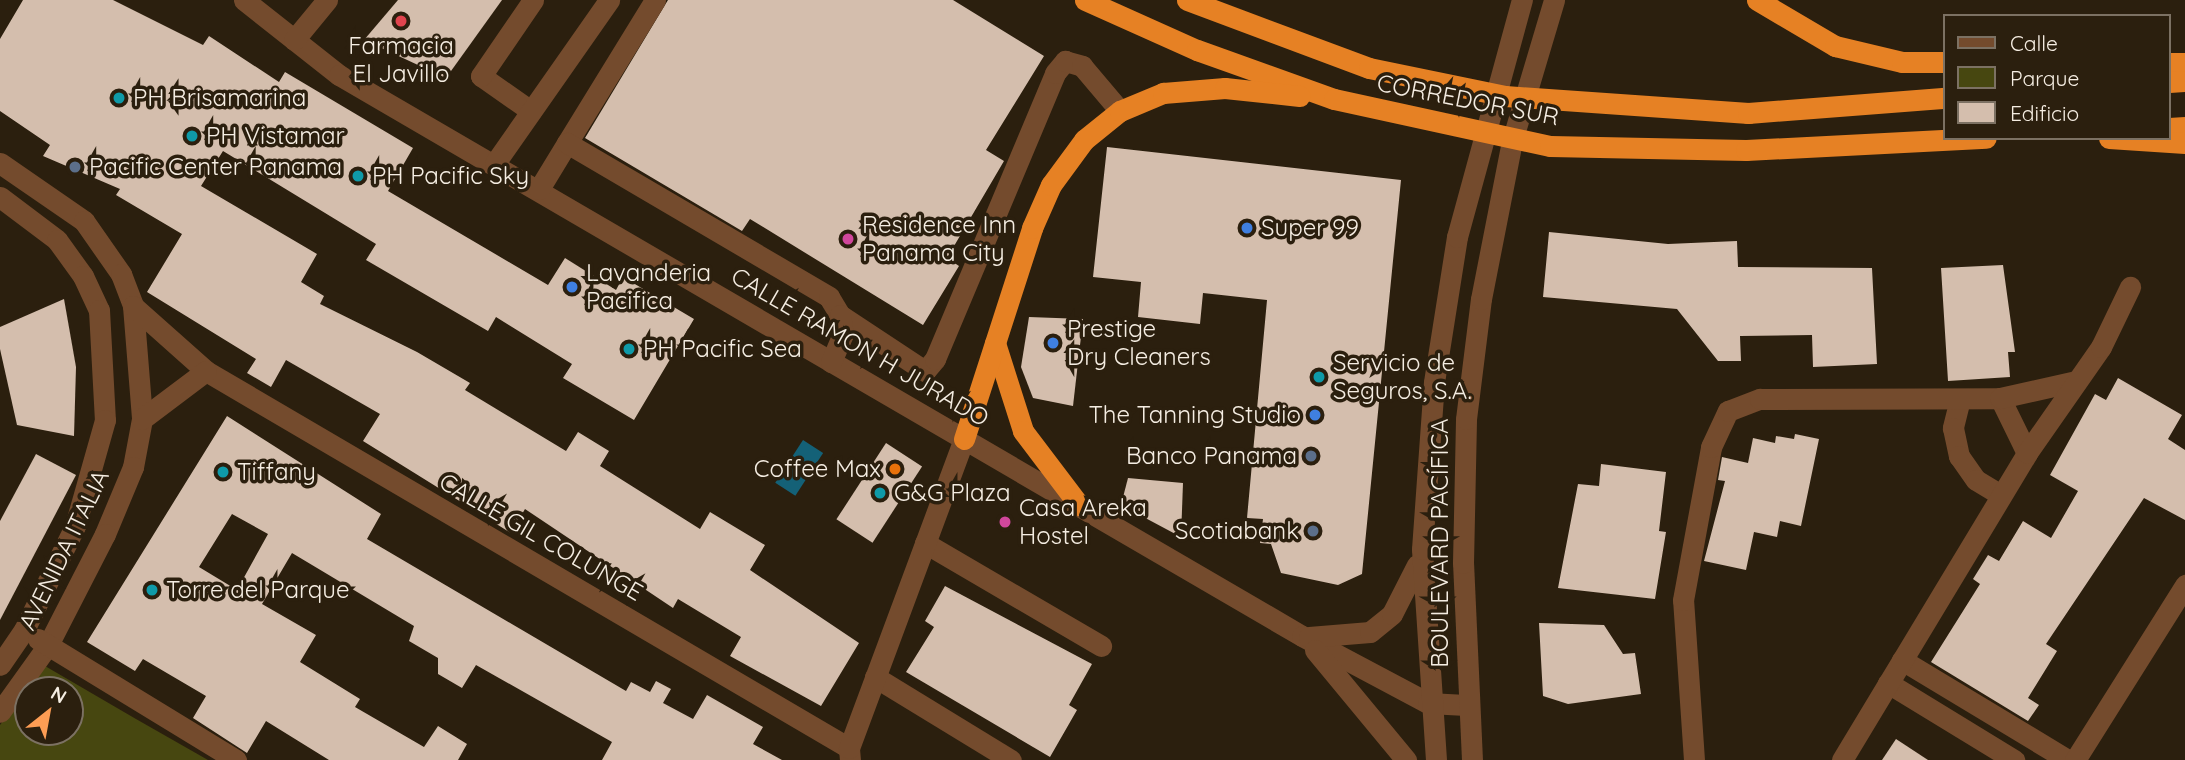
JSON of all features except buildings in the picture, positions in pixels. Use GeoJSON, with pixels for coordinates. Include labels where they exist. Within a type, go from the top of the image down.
{"type":"FeatureCollection","features":[{"type":"Feature","properties":{"kind":"highway","name":"CORREDOR SUR"},"geometry":{"type":"LineString","coordinates":[[1085,0],[1198,50],[1334,99],[1550,146],[1746,150],[1946,140]]}},
{"type":"Feature","properties":{"kind":"highway","name":"CORREDOR SUR"},"geometry":{"type":"LineString","coordinates":[[1187,0],[1369,68],[1505,96],[1748,113],[1944,98]]}},
{"type":"Feature","properties":{"kind":"highway"},"geometry":{"type":"LineString","coordinates":[[1757,0],[1835,46],[1902,62],[1944,62]]}},
{"type":"Feature","properties":{"kind":"highway"},"geometry":{"type":"LineString","coordinates":[[964,439],[994,342],[1051,185],[1084,140],[1120,111],[1163,93],[1225,88],[1334,99]]}},
{"type":"Feature","properties":{"kind":"highway"},"geometry":{"type":"LineString","coordinates":[[2139,140],[2185,143]]}},
{"type":"Feature","properties":{"kind":"highway"},"geometry":{"type":"LineString","coordinates":[[994,342],[1023,431],[1079,505]]}},
{"type":"Feature","properties":{"kind":"street","name":"CALLE RAMON H JURADO"},"geometry":{"type":"LineString","coordinates":[[244,0],[339,75],[495,163],[1302,636],[1428,703],[1466,705]]}},
{"type":"Feature","properties":{"kind":"street"},"geometry":{"type":"LineString","coordinates":[[294,40],[327,0]]}},
{"type":"Feature","properties":{"kind":"street"},"geometry":{"type":"LineString","coordinates":[[531,111],[481,76],[533,0]]}},
{"type":"Feature","properties":{"kind":"street"},"geometry":{"type":"LineString","coordinates":[[495,163],[609,0]]}},
{"type":"Feature","properties":{"kind":"street"},"geometry":{"type":"LineString","coordinates":[[539,189],[655,0]]}},
{"type":"Feature","properties":{"kind":"street","name":"BOULEVARD PACÍFICA"},"geometry":{"type":"LineString","coordinates":[[1436,760],[1428,703],[1422,550],[1424,474],[1444,305],[1522,0]]}},
{"type":"Feature","properties":{"kind":"street","name":"BOULEVARD PACÍFICA"},"geometry":{"type":"LineString","coordinates":[[1472,760],[1466,705],[1466,419],[1480,299],[1512,141],[1554,0]]}},
{"type":"Feature","properties":{"kind":"street"},"geometry":{"type":"LineString","coordinates":[[840,315],[922,371],[928,369],[1047,87],[1065,61],[1074,63],[1093,75],[1120,111]]}},
{"type":"Feature","properties":{"kind":"street"},"geometry":{"type":"LineString","coordinates":[[568,143],[829,297],[840,315],[843,334],[831,362]]}},
{"type":"Feature","properties":{"kind":"street","name":"AVENIDA ITALIA"},"geometry":{"type":"LineString","coordinates":[[0,163],[84,221],[108,251],[133,306],[142,419],[133,467],[110,523],[48,645],[0,712]]}},
{"type":"Feature","properties":{"kind":"street","name":"AVENIDA ITALIA"},"geometry":{"type":"LineString","coordinates":[[0,197],[57,240],[83,276],[99,310],[104,358],[97,460],[24,630],[0,665]]}},
{"type":"Feature","properties":{"kind":"street"},"geometry":{"type":"LineString","coordinates":[[1842,760],[2001,495],[2076,381],[2130,287]]}},
{"type":"Feature","properties":{"kind":"street","name":"CALLE GIL COLUNGE"},"geometry":{"type":"LineString","coordinates":[[133,306],[206,371],[849,754]]}},
{"type":"Feature","properties":{"kind":"street"},"geometry":{"type":"LineString","coordinates":[[142,419],[206,371]]}},
{"type":"Feature","properties":{"kind":"street"},"geometry":{"type":"LineString","coordinates":[[1694,760],[1683,600],[1711,447],[1728,411],[1760,399],[2000,398],[2076,381]]}},
{"type":"Feature","properties":{"kind":"street"},"geometry":{"type":"LineString","coordinates":[[2000,398],[2027,453]]}},
{"type":"Feature","properties":{"kind":"street"},"geometry":{"type":"LineString","coordinates":[[1960,399],[1953,428],[1959,456],[1976,480],[2001,495]]}},
{"type":"Feature","properties":{"kind":"street"},"geometry":{"type":"LineString","coordinates":[[849,754],[964,439]]}},
{"type":"Feature","properties":{"kind":"street"},"geometry":{"type":"LineString","coordinates":[[925,542],[1101,646]]}},
{"type":"Feature","properties":{"kind":"street"},"geometry":{"type":"LineString","coordinates":[[1302,636],[1370,632],[1408,591],[1422,550]]}},
{"type":"Feature","properties":{"kind":"street"},"geometry":{"type":"LineString","coordinates":[[2075,760],[2185,585]]}},
{"type":"Feature","properties":{"kind":"street"},"geometry":{"type":"LineString","coordinates":[[24,630],[236,760]]}},
{"type":"Feature","properties":{"kind":"street"},"geometry":{"type":"LineString","coordinates":[[1302,636],[1406,760]]}},
{"type":"Feature","properties":{"kind":"street"},"geometry":{"type":"LineString","coordinates":[[1902,660],[2068,760]]}},
{"type":"Feature","properties":{"kind":"street"},"geometry":{"type":"LineString","coordinates":[[875,677],[1011,760]]}},
{"type":"Feature","properties":{"kind":"street"},"geometry":{"type":"LineString","coordinates":[[1888,683],[2014,760]]}},
{"type":"Feature","properties":{"kind":"green space"},"geometry":{"type":"Polygon","coordinates":[[[45,666],[62,676],[37,676],[45,666]]]}},
{"type":"Feature","properties":{"kind":"green space"},"geometry":{"type":"Polygon","coordinates":[[[84,688],[208,760],[0,760],[0,725],[14,707],[14,746],[84,746],[84,688]]]}},
{"type":"Feature","properties":{"kind":"water"},"geometry":{"type":"Polygon","coordinates":[[[803,440],[823,453],[795,496],[775,483],[803,440]]]}},
{"type":"Feature","properties":{"kind":"place","name":"Farmacia El Javillo"},"geometry":{"type":"Point","coordinates":[401,21]}},
{"type":"Feature","properties":{"kind":"place","name":"PH Brisamarina"},"geometry":{"type":"Point","coordinates":[119,98]}},
{"type":"Feature","properties":{"kind":"place","name":"PH Vistamar"},"geometry":{"type":"Point","coordinates":[192,136]}},
{"type":"Feature","properties":{"kind":"place","name":"Pacific Center Panama"},"geometry":{"type":"Point","coordinates":[75,167]}},
{"type":"Feature","properties":{"kind":"place","name":"PH Pacific Sky"},"geometry":{"type":"Point","coordinates":[358,176]}},
{"type":"Feature","properties":{"kind":"place","name":"Super 99"},"geometry":{"type":"Point","coordinates":[1247,228]}},
{"type":"Feature","properties":{"kind":"place","name":"Residence Inn Panama City"},"geometry":{"type":"Point","coordinates":[848,239]}},
{"type":"Feature","properties":{"kind":"place","name":"Lavanderia Pacifica"},"geometry":{"type":"Point","coordinates":[572,287]}},
{"type":"Feature","properties":{"kind":"place","name":"Prestige Dry Cleaners"},"geometry":{"type":"Point","coordinates":[1053,343]}},
{"type":"Feature","properties":{"kind":"place","name":"PH Pacific Sea"},"geometry":{"type":"Point","coordinates":[629,349]}},
{"type":"Feature","properties":{"kind":"place","name":"Servicio de Seguros, S.A."},"geometry":{"type":"Point","coordinates":[1319,377]}},
{"type":"Feature","properties":{"kind":"place","name":"The Tanning Studio"},"geometry":{"type":"Point","coordinates":[1315,415]}},
{"type":"Feature","properties":{"kind":"place","name":"Banco Panama"},"geometry":{"type":"Point","coordinates":[1311,456]}},
{"type":"Feature","properties":{"kind":"place","name":"Coffee Max"},"geometry":{"type":"Point","coordinates":[895,469]}},
{"type":"Feature","properties":{"kind":"place","name":"Tiffany"},"geometry":{"type":"Point","coordinates":[223,472]}},
{"type":"Feature","properties":{"kind":"place","name":"G&G Plaza"},"geometry":{"type":"Point","coordinates":[880,493]}},
{"type":"Feature","properties":{"kind":"place","name":"Casa Areka Hostel"},"geometry":{"type":"Point","coordinates":[1005,522]}},
{"type":"Feature","properties":{"kind":"place","name":"Scotiabank"},"geometry":{"type":"Point","coordinates":[1313,531]}},
{"type":"Feature","properties":{"kind":"place","name":"Torre del Parque"},"geometry":{"type":"Point","coordinates":[152,590]}}]}
